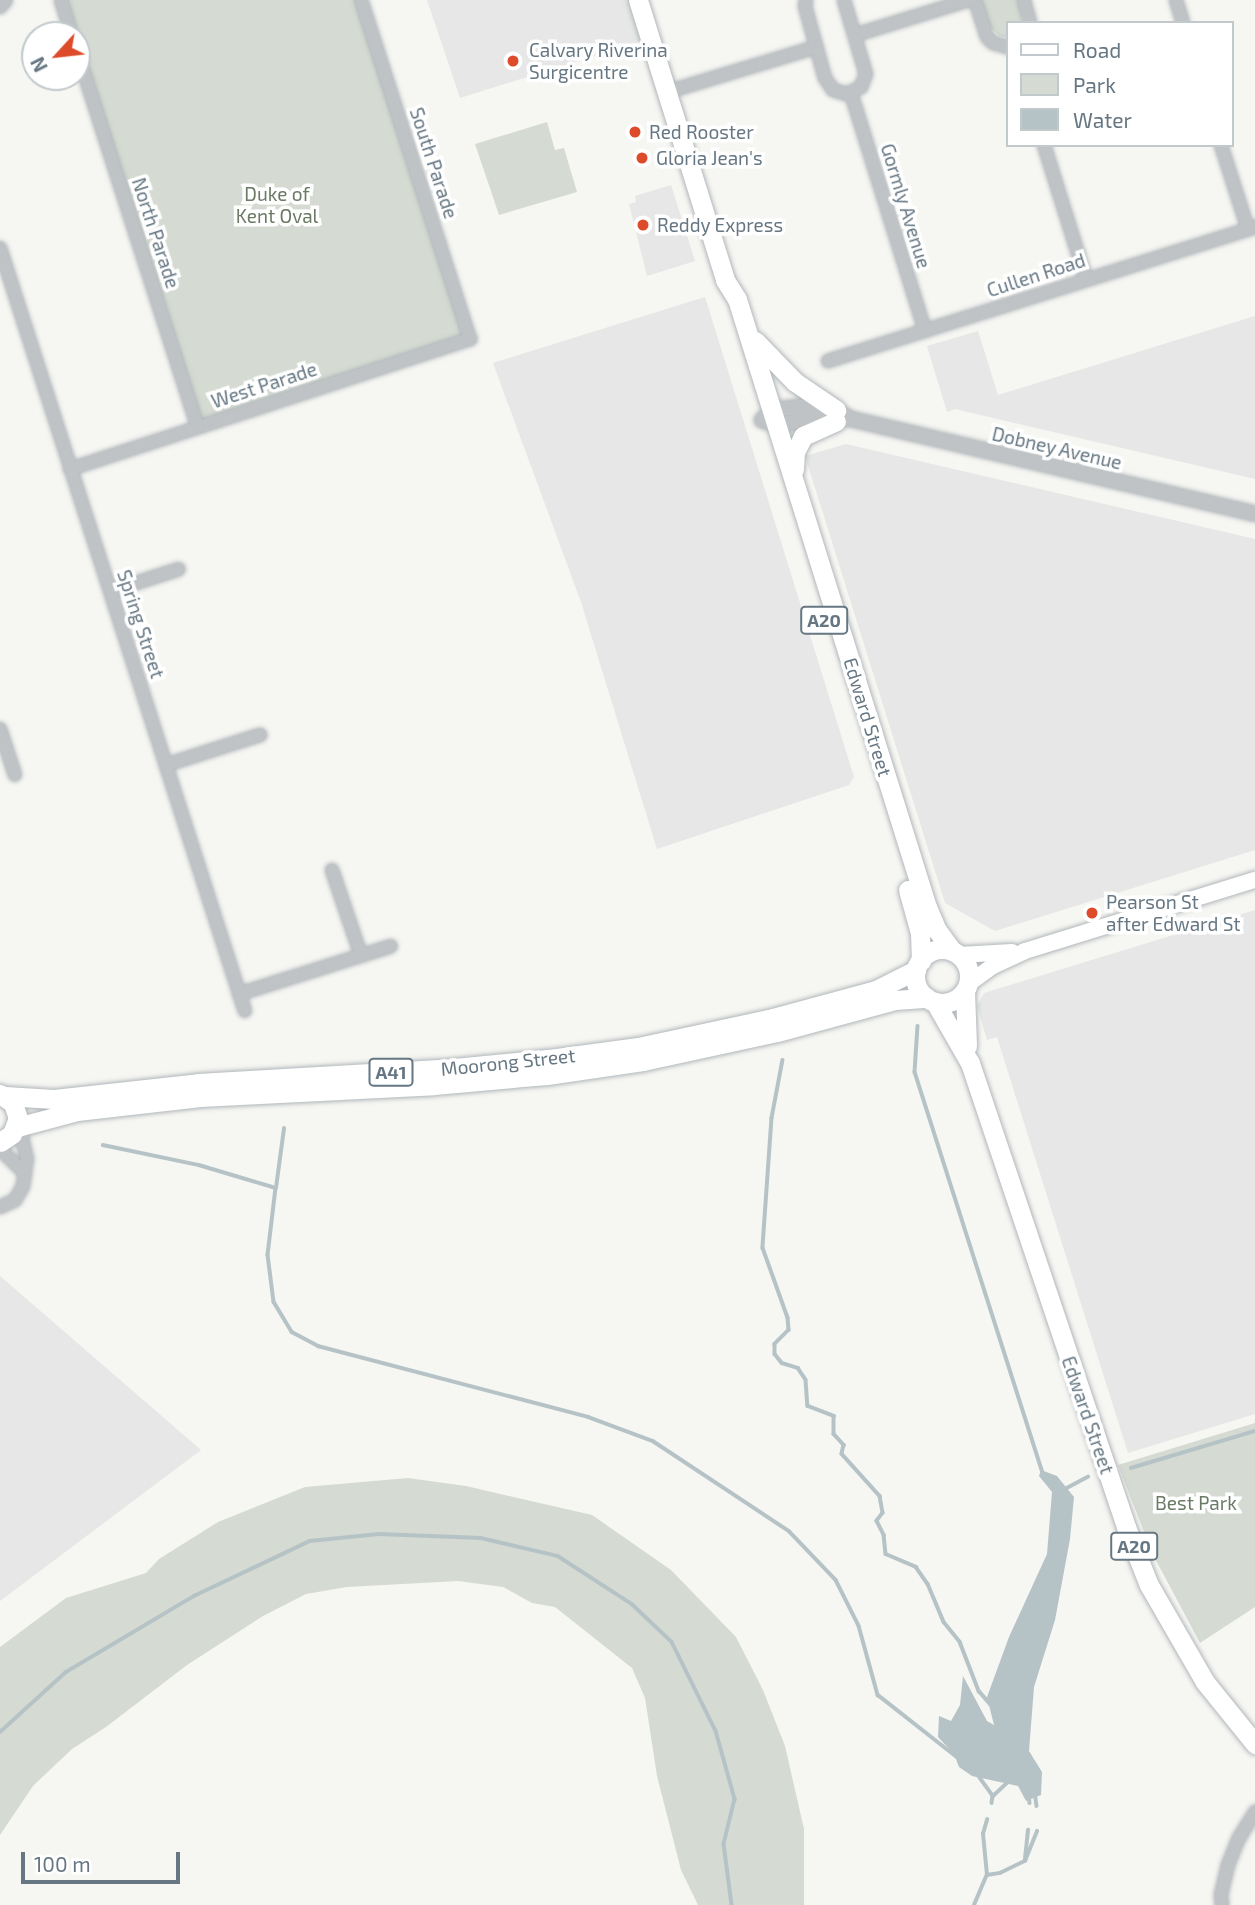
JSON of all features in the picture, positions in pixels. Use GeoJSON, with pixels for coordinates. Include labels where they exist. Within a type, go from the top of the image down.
{"type":"FeatureCollection","features":[{"type":"Feature","properties":{"kind":"highway","name":"Edward Street"},"geometry":{"type":"LineString","coordinates":[[638,0],[725,280],[737,299],[748,332],[917,919],[918,965]]}},
{"type":"Feature","properties":{"kind":"highway","name":"Edward Street"},"geometry":{"type":"LineString","coordinates":[[725,280],[724,302],[794,479],[927,907],[937,930],[956,953]]}},
{"type":"Feature","properties":{"kind":"highway"},"geometry":{"type":"LineString","coordinates":[[748,332],[795,382],[841,417],[803,436],[795,452],[794,479]]}},
{"type":"Feature","properties":{"kind":"highway","name":"A41"},"geometry":{"type":"LineString","coordinates":[[918,965],[935,951],[956,953]]}},
{"type":"Feature","properties":{"kind":"highway","name":"A20"},"geometry":{"type":"LineString","coordinates":[[956,953],[968,968],[966,988]]}},
{"type":"Feature","properties":{"kind":"highway","name":"A20"},"geometry":{"type":"LineString","coordinates":[[918,965],[916,982],[931,1000]]}},
{"type":"Feature","properties":{"kind":"highway","name":"Moorong Street"},"geometry":{"type":"LineString","coordinates":[[2,1095],[54,1099],[198,1083],[444,1069],[548,1059],[638,1046],[774,1017],[876,990],[918,965]]}},
{"type":"Feature","properties":{"kind":"highway","name":"Edward Street"},"geometry":{"type":"LineString","coordinates":[[966,988],[964,1024],[970,1063],[1126,1527],[1149,1585],[1205,1682],[1255,1744]]}},
{"type":"Feature","properties":{"kind":"highway","name":"A41"},"geometry":{"type":"LineString","coordinates":[[931,1000],[950,1002],[966,988]]}},
{"type":"Feature","properties":{"kind":"highway","name":"Moorong Street"},"geometry":{"type":"LineString","coordinates":[[16,1128],[77,1111],[200,1097],[434,1085],[547,1075],[643,1061],[777,1032],[895,1000],[931,1000]]}},
{"type":"Feature","properties":{"kind":"highway","name":"Edward Street"},"geometry":{"type":"LineString","coordinates":[[931,1000],[970,1063]]}},
{"type":"Feature","properties":{"kind":"highway","name":"A41"},"geometry":{"type":"LineString","coordinates":[[0,1142],[16,1128],[18,1111],[2,1095]]}},
{"type":"Feature","properties":{"kind":"main road"},"geometry":{"type":"LineString","coordinates":[[966,988],[993,966],[1025,951],[1255,880]]}},
{"type":"Feature","properties":{"kind":"main road"},"geometry":{"type":"LineString","coordinates":[[956,953],[1025,951]]}},
{"type":"Feature","properties":{"kind":"street"},"geometry":{"type":"LineString","coordinates":[[0,7],[6,0]]}},
{"type":"Feature","properties":{"kind":"street"},"geometry":{"type":"LineString","coordinates":[[61,0],[68,21]]}},
{"type":"Feature","properties":{"kind":"street","name":"South Parade"},"geometry":{"type":"LineString","coordinates":[[361,0],[470,339]]}},
{"type":"Feature","properties":{"kind":"street"},"geometry":{"type":"LineString","coordinates":[[806,0],[804,6],[828,85],[840,93],[850,93],[861,87],[866,74],[844,0]]}},
{"type":"Feature","properties":{"kind":"street"},"geometry":{"type":"LineString","coordinates":[[855,35],[969,0]]}},
{"type":"Feature","properties":{"kind":"street"},"geometry":{"type":"LineString","coordinates":[[975,0],[987,37],[993,43],[1006,46]]}},
{"type":"Feature","properties":{"kind":"street"},"geometry":{"type":"LineString","coordinates":[[1024,0],[1029,21]]}},
{"type":"Feature","properties":{"kind":"street"},"geometry":{"type":"LineString","coordinates":[[1176,0],[1182,21]]}},
{"type":"Feature","properties":{"kind":"street"},"geometry":{"type":"LineString","coordinates":[[667,92],[816,47]]}},
{"type":"Feature","properties":{"kind":"street","name":"North Parade"},"geometry":{"type":"LineString","coordinates":[[90,91],[198,427]]}},
{"type":"Feature","properties":{"kind":"street","name":"Gormly Avenue"},"geometry":{"type":"LineString","coordinates":[[850,93],[925,331]]}},
{"type":"Feature","properties":{"kind":"street"},"geometry":{"type":"LineString","coordinates":[[1045,147],[1086,279]]}},
{"type":"Feature","properties":{"kind":"street"},"geometry":{"type":"LineString","coordinates":[[1222,147],[1251,228]]}},
{"type":"Feature","properties":{"kind":"street","name":"Cullen Road"},"geometry":{"type":"LineString","coordinates":[[828,361],[1251,228]]}},
{"type":"Feature","properties":{"kind":"street","name":"Spring Street"},"geometry":{"type":"LineString","coordinates":[[0,248],[245,1012]]}},
{"type":"Feature","properties":{"kind":"street","name":"West Parade"},"geometry":{"type":"LineString","coordinates":[[70,469],[470,339]]}},
{"type":"Feature","properties":{"kind":"street","name":"Dobney Avenue"},"geometry":{"type":"LineString","coordinates":[[771,418],[817,405],[841,417],[1255,514]]}},
{"type":"Feature","properties":{"kind":"street"},"geometry":{"type":"LineString","coordinates":[[111,592],[178,569]]}},
{"type":"Feature","properties":{"kind":"street"},"geometry":{"type":"LineString","coordinates":[[0,729],[15,775]]}},
{"type":"Feature","properties":{"kind":"street"},"geometry":{"type":"LineString","coordinates":[[166,765],[260,735]]}},
{"type":"Feature","properties":{"kind":"street"},"geometry":{"type":"LineString","coordinates":[[332,870],[361,955]]}},
{"type":"Feature","properties":{"kind":"street"},"geometry":{"type":"LineString","coordinates":[[239,994],[391,946]]}},
{"type":"Feature","properties":{"kind":"street"},"geometry":{"type":"LineString","coordinates":[[0,1207],[18,1197],[25,1172],[25,1148],[16,1128]]}},
{"type":"Feature","properties":{"kind":"street"},"geometry":{"type":"LineString","coordinates":[[0,1149],[25,1172]]}},
{"type":"Feature","properties":{"kind":"street"},"geometry":{"type":"LineString","coordinates":[[1222,1905],[1221,1895],[1228,1865],[1239,1838],[1255,1812]]}},
{"type":"Feature","properties":{"kind":"shaded area","name":"Calvary Riverina Surgicentre"},"geometry":{"type":"Polygon","coordinates":[[[427,0],[634,0],[645,40],[460,98],[427,0]]]}},
{"type":"Feature","properties":{"kind":"shaded area"},"geometry":{"type":"Polygon","coordinates":[[[671,185],[695,261],[647,276],[629,204],[636,202],[635,196],[671,185]]]}},
{"type":"Feature","properties":{"kind":"shaded area"},"geometry":{"type":"Polygon","coordinates":[[[705,297],[854,777],[849,785],[657,849],[581,602],[493,363],[705,297]]]}},
{"type":"Feature","properties":{"kind":"shaded area"},"geometry":{"type":"Polygon","coordinates":[[[1255,316],[1255,479],[955,409],[947,412],[927,346],[978,331],[998,395],[1255,316]]]}},
{"type":"Feature","properties":{"kind":"shaded area"},"geometry":{"type":"Polygon","coordinates":[[[846,444],[1255,539],[1255,850],[995,931],[945,903],[805,456],[846,444]]]}},
{"type":"Feature","properties":{"kind":"shaded area"},"geometry":{"type":"Polygon","coordinates":[[[1255,910],[1255,1414],[1128,1453],[997,1037],[987,1040],[977,1006],[984,993],[1255,910]]]}},
{"type":"Feature","properties":{"kind":"shaded area"},"geometry":{"type":"Polygon","coordinates":[[[0,1276],[201,1450],[0,1601],[0,1276]]]}},
{"type":"Feature","properties":{"kind":"green space","name":"Duke of Kent Oval"},"geometry":{"type":"Polygon","coordinates":[[[61,0],[361,0],[470,339],[198,427],[90,91],[91,21],[71,21],[61,0]]]}},
{"type":"Feature","properties":{"kind":"green space"},"geometry":{"type":"Polygon","coordinates":[[[980,0],[1019,0],[1022,21],[1006,21],[1006,38],[999,36],[989,26],[980,0]]]}},
{"type":"Feature","properties":{"kind":"green space"},"geometry":{"type":"Polygon","coordinates":[[[547,122],[555,150],[564,148],[577,192],[499,215],[475,144],[547,122]]]}},
{"type":"Feature","properties":{"kind":"green space","name":"Best Park"},"geometry":{"type":"Polygon","coordinates":[[[1255,1423],[1255,1607],[1200,1643],[1153,1555],[1118,1465],[1255,1423]]]}},
{"type":"Feature","properties":{"kind":"green space"},"geometry":{"type":"Polygon","coordinates":[[[408,1478],[466,1486],[592,1515],[671,1570],[736,1637],[763,1690],[785,1746],[804,1829],[804,1905],[698,1905],[681,1870],[657,1776],[645,1698],[632,1668],[555,1607],[532,1603],[503,1587],[458,1581],[347,1587],[306,1594],[263,1616],[187,1665],[106,1727],[72,1749],[33,1786],[0,1835],[0,1647],[66,1598],[146,1573],[159,1559],[218,1522],[305,1487],[408,1478]]]}},
{"type":"Feature","properties":{"kind":"water"},"geometry":{"type":"Polygon","coordinates":[[[1041,1470],[1057,1476],[1074,1497],[1070,1539],[1055,1620],[1034,1687],[1029,1751],[1042,1772],[1041,1795],[1026,1801],[1018,1786],[972,1776],[959,1767],[954,1754],[938,1737],[939,1716],[951,1721],[960,1705],[963,1676],[987,1721],[994,1725],[987,1697],[1009,1637],[1047,1554],[1052,1492],[1039,1476],[1041,1470]]]}},
{"type":"Feature","properties":{"kind":"waterway"},"geometry":{"type":"LineString","coordinates":[[918,1026],[915,1072],[1043,1473]]}},
{"type":"Feature","properties":{"kind":"waterway"},"geometry":{"type":"LineString","coordinates":[[783,1060],[772,1118],[763,1248],[788,1318],[789,1330],[775,1344],[775,1354],[782,1363],[798,1368],[806,1380],[808,1406],[834,1416],[834,1434],[844,1445],[842,1454],[880,1496],[883,1513],[877,1521],[884,1535],[886,1554],[916,1567],[928,1584],[944,1622],[960,1642],[979,1691],[991,1705]]}},
{"type":"Feature","properties":{"kind":"waterway"},"geometry":{"type":"LineString","coordinates":[[276,1188],[284,1129]]}},
{"type":"Feature","properties":{"kind":"waterway"},"geometry":{"type":"LineString","coordinates":[[103,1145],[199,1165],[276,1188],[268,1255],[274,1302],[292,1332],[318,1346],[588,1417],[653,1441],[789,1531],[836,1580],[859,1626],[878,1695],[957,1757]]}},
{"type":"Feature","properties":{"kind":"waterway"},"geometry":{"type":"LineString","coordinates":[[1131,1468],[1255,1431]]}},
{"type":"Feature","properties":{"kind":"waterway"},"geometry":{"type":"LineString","coordinates":[[1065,1489],[1088,1477]]}},
{"type":"Feature","properties":{"kind":"waterway"},"geometry":{"type":"LineString","coordinates":[[0,1732],[66,1672],[194,1596],[310,1541],[379,1534],[481,1538],[558,1556],[632,1604],[672,1642],[716,1731],[735,1799],[724,1844],[732,1905]]}},
{"type":"Feature","properties":{"kind":"waterway"},"geometry":{"type":"LineString","coordinates":[[978,1775],[993,1796],[992,1803]]}},
{"type":"Feature","properties":{"kind":"waterway"},"geometry":{"type":"LineString","coordinates":[[993,1796],[1009,1781]]}},
{"type":"Feature","properties":{"kind":"waterway"},"geometry":{"type":"LineString","coordinates":[[1035,1792],[1037,1806]]}},
{"type":"Feature","properties":{"kind":"waterway"},"geometry":{"type":"LineString","coordinates":[[1029,1795],[1030,1803]]}},
{"type":"Feature","properties":{"kind":"waterway"},"geometry":{"type":"LineString","coordinates":[[974,1905],[987,1875],[983,1834],[987,1820]]}},
{"type":"Feature","properties":{"kind":"waterway"},"geometry":{"type":"LineString","coordinates":[[1025,1859],[1028,1830]]}},
{"type":"Feature","properties":{"kind":"waterway"},"geometry":{"type":"LineString","coordinates":[[987,1875],[1000,1873],[1025,1861],[1037,1831]]}},
{"type":"Feature","properties":{"kind":"place","name":"Calvary Riverina Surgicentre"},"geometry":{"type":"Point","coordinates":[513,61]}},
{"type":"Feature","properties":{"kind":"place","name":"Red Rooster"},"geometry":{"type":"Point","coordinates":[635,132]}},
{"type":"Feature","properties":{"kind":"place","name":"Gloria Jean's"},"geometry":{"type":"Point","coordinates":[642,158]}},
{"type":"Feature","properties":{"kind":"place","name":"Reddy Express"},"geometry":{"type":"Point","coordinates":[643,225]}},
{"type":"Feature","properties":{"kind":"place","name":"Pearson St after Edward St"},"geometry":{"type":"Point","coordinates":[1092,913]}}]}
